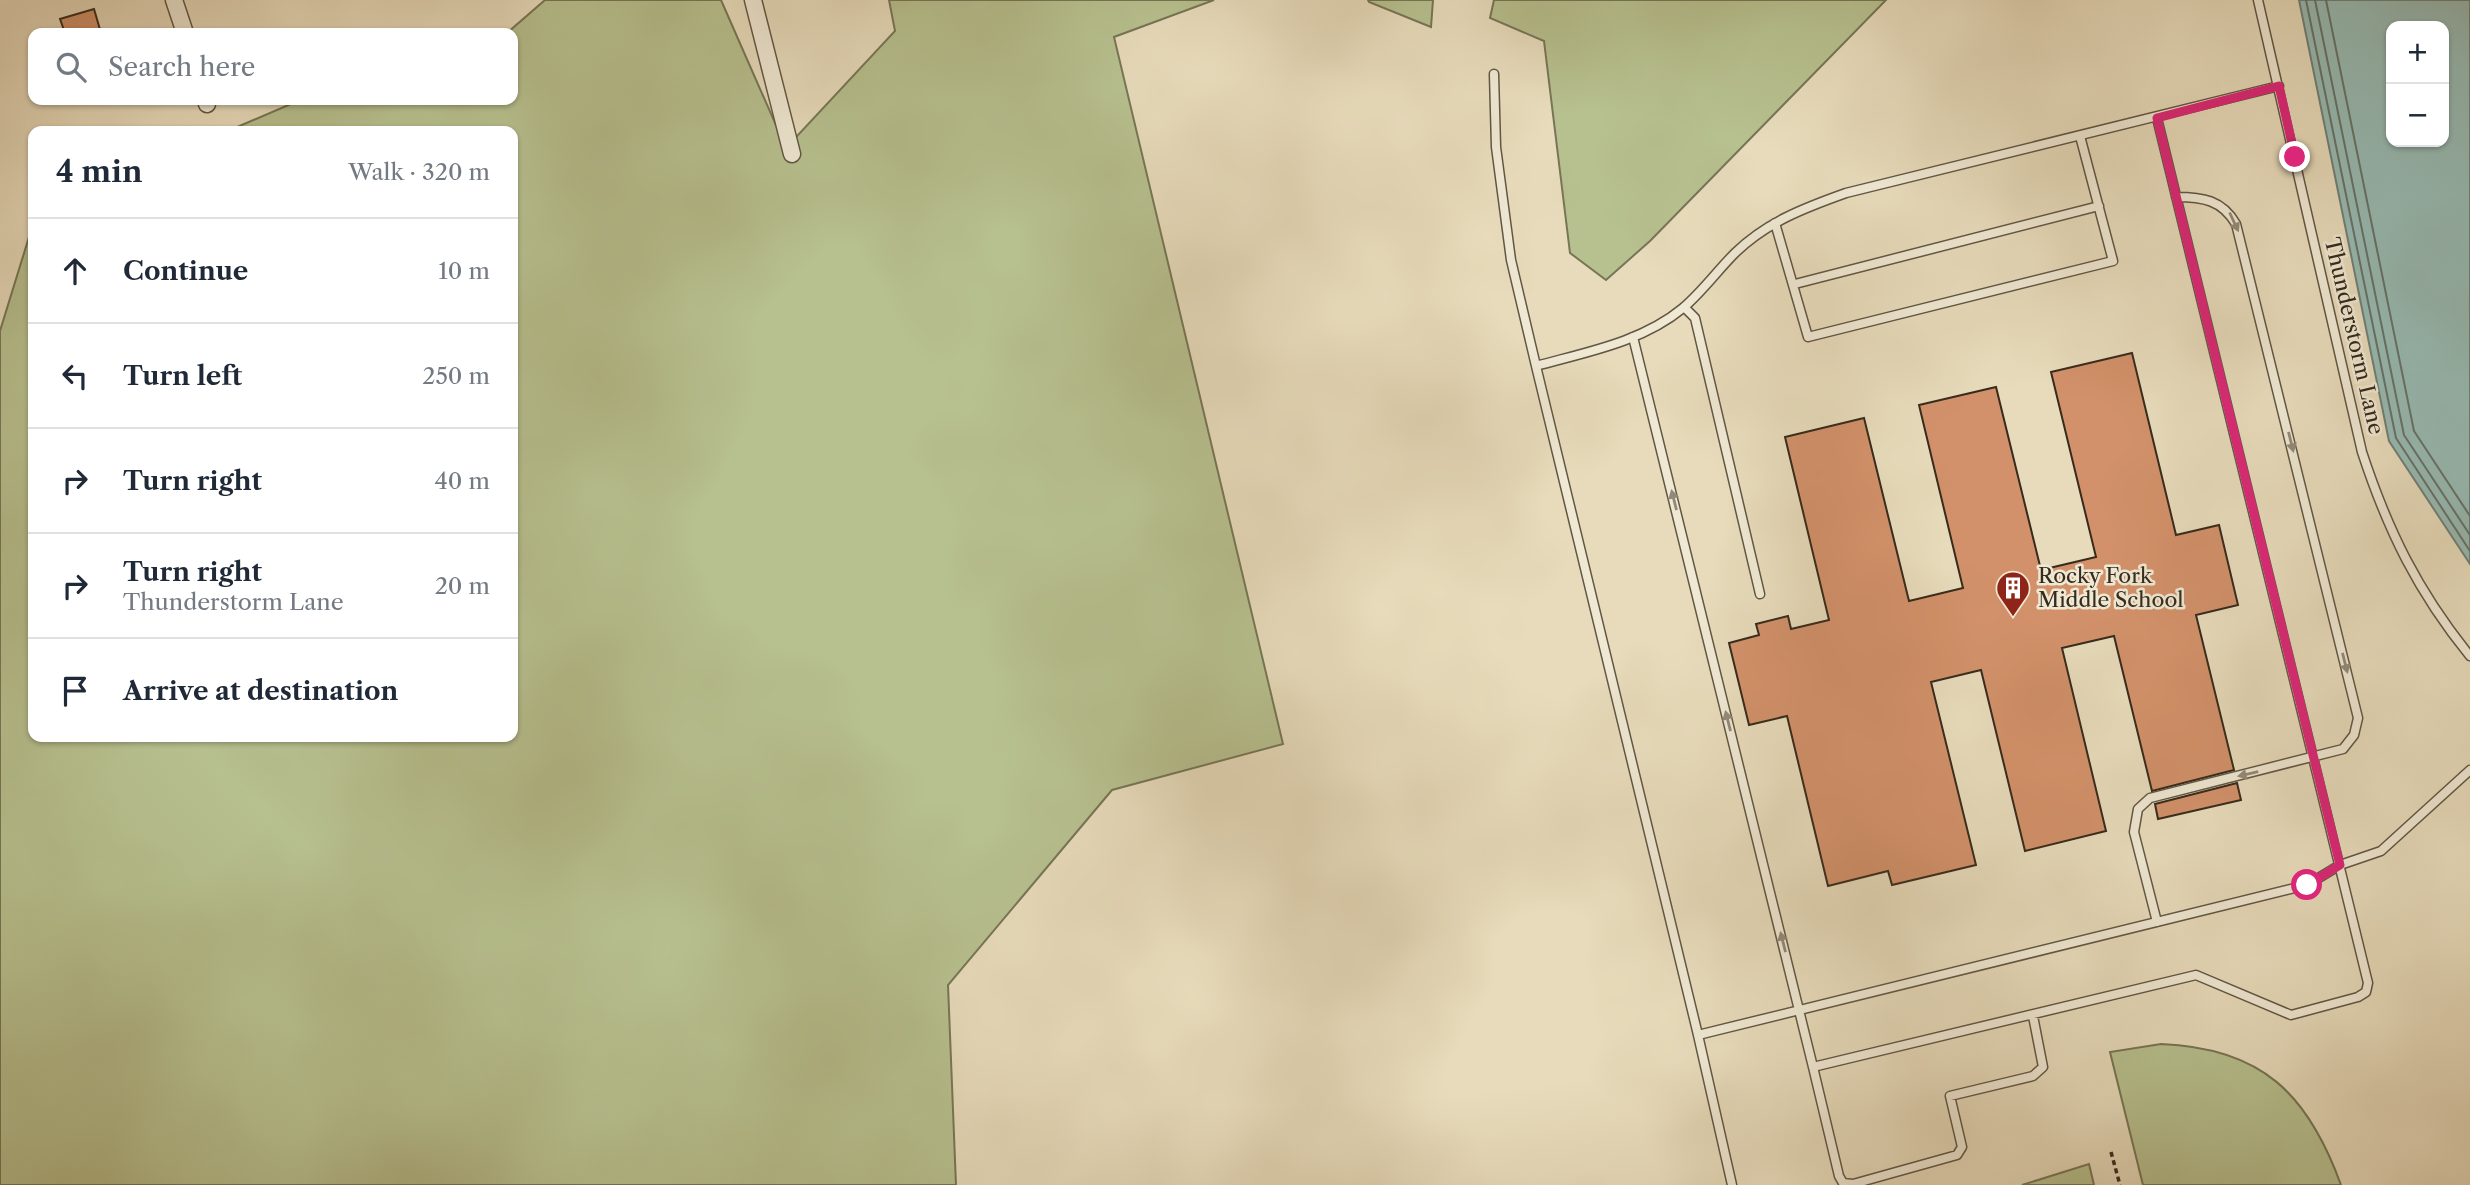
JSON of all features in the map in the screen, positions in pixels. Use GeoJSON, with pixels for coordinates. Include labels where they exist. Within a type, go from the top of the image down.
{"type":"FeatureCollection","features":[{"type":"Feature","properties":{"kind":"street"},"geometry":{"type":"LineString","coordinates":[[174,0],[183,28]]}},
{"type":"Feature","properties":{"kind":"street"},"geometry":{"type":"LineString","coordinates":[[753,0],[792,154]]}},
{"type":"Feature","properties":{"kind":"lane","name":"Thunderstorm Lane"},"geometry":{"type":"LineString","coordinates":[[2259,0],[2362,452],[2380,506],[2404,560],[2442,622],[2470,656]]}},
{"type":"Feature","properties":{"kind":"lane"},"geometry":{"type":"LineString","coordinates":[[1494,74],[1496,147],[1511,260],[1732,1185]]}},
{"type":"Feature","properties":{"kind":"lane"},"geometry":{"type":"LineString","coordinates":[[1536,366],[1633,337],[1684,307],[1735,253],[1793,212],[1846,193],[2279,86]]}},
{"type":"Feature","properties":{"kind":"lane"},"geometry":{"type":"LineString","coordinates":[[1813,1067],[2196,975],[2291,1015],[2358,997],[2366,992],[2368,983],[2340,865],[2157,118]]}},
{"type":"Feature","properties":{"kind":"lane"},"geometry":{"type":"LineString","coordinates":[[1775,223],[1808,337],[2113,261],[2080,136]]}},
{"type":"Feature","properties":{"kind":"lane"},"geometry":{"type":"LineString","coordinates":[[2157,922],[2134,832],[2138,809],[2150,798],[2343,749],[2354,735],[2358,718],[2236,223],[2227,208],[2195,197],[2176,197]]}},
{"type":"Feature","properties":{"kind":"lane"},"geometry":{"type":"LineString","coordinates":[[1794,284],[2099,206]]}},
{"type":"Feature","properties":{"kind":"lane"},"geometry":{"type":"LineString","coordinates":[[1684,307],[1695,318],[1760,594]]}},
{"type":"Feature","properties":{"kind":"lane"},"geometry":{"type":"LineString","coordinates":[[1633,337],[1839,1176],[1843,1183],[1853,1184],[1957,1155],[1962,1147],[1950,1096],[2033,1076],[2043,1068],[2033,1016]]}},
{"type":"Feature","properties":{"kind":"lane"},"geometry":{"type":"LineString","coordinates":[[1698,1035],[2307,885],[2340,865],[2381,851],[2470,770]]}},
{"type":"Feature","properties":{"kind":"path"},"geometry":{"type":"LineString","coordinates":[[2111,1152],[2120,1185]]}},
{"type":"Feature","properties":{"kind":"green space"},"geometry":{"type":"Polygon","coordinates":[[[545,0],[721,0],[786,148],[895,31],[889,0],[1214,0],[1114,37],[1283,744],[1112,790],[948,985],[956,1185],[0,1185],[0,331],[28,240],[28,742],[518,742],[518,126],[240,126],[288,105],[518,105],[518,28],[513,28],[545,0]]]}},
{"type":"Feature","properties":{"kind":"green space"},"geometry":{"type":"Polygon","coordinates":[[[1368,0],[1433,0],[1431,27],[1369,2],[1368,0]]]}},
{"type":"Feature","properties":{"kind":"green space"},"geometry":{"type":"Polygon","coordinates":[[[1494,0],[1886,0],[1650,241],[1606,280],[1570,253],[1544,41],[1490,18],[1494,0]]]}},
{"type":"Feature","properties":{"kind":"green space"},"geometry":{"type":"Polygon","coordinates":[[[2161,1044],[2196,1047],[2227,1055],[2254,1066],[2277,1082],[2296,1101],[2313,1125],[2341,1185],[2143,1185],[2110,1052],[2161,1044]]]}},
{"type":"Feature","properties":{"kind":"green space"},"geometry":{"type":"Polygon","coordinates":[[[2089,1164],[2094,1185],[2022,1185],[2089,1164]]]}},
{"type":"Feature","properties":{"kind":"water"},"geometry":{"type":"Polygon","coordinates":[[[2299,0],[2470,0],[2470,564],[2389,441],[2299,0]]]}},
{"type":"Feature","properties":{"kind":"building"},"geometry":{"type":"Polygon","coordinates":[[[94,9],[100,28],[63,28],[60,19],[94,9]]]}},
{"type":"Feature","properties":{"kind":"building","name":"Rocky Fork Middle School"},"geometry":{"type":"Polygon","coordinates":[[[2132,353],[2176,535],[2219,525],[2238,605],[2196,615],[2234,770],[2152,791],[2114,636],[2062,648],[2106,831],[2025,851],[1981,670],[1931,682],[1976,865],[1892,885],[1888,871],[1828,886],[1787,716],[1749,725],[1729,643],[1759,635],[1756,624],[1788,616],[1791,629],[1829,620],[1785,437],[1864,418],[1909,601],[1963,588],[1919,405],[1996,387],[2041,570],[2096,557],[2051,372],[2132,353]]]}},
{"type":"Feature","properties":{"kind":"building"},"geometry":{"type":"Polygon","coordinates":[[[2237,783],[2241,800],[2158,819],[2155,804],[2237,783]]]}},
{"type":"Feature","properties":{"kind":"place","name":"Rocky Fork Middle School"},"geometry":{"type":"Point","coordinates":[2013,618]}},
{"type":"Feature","properties":{"kind":"route"},"geometry":{"type":"LineString","coordinates":[[2295,157],[2279,86],[2157,118],[2340,865],[2307,885]]}}]}
